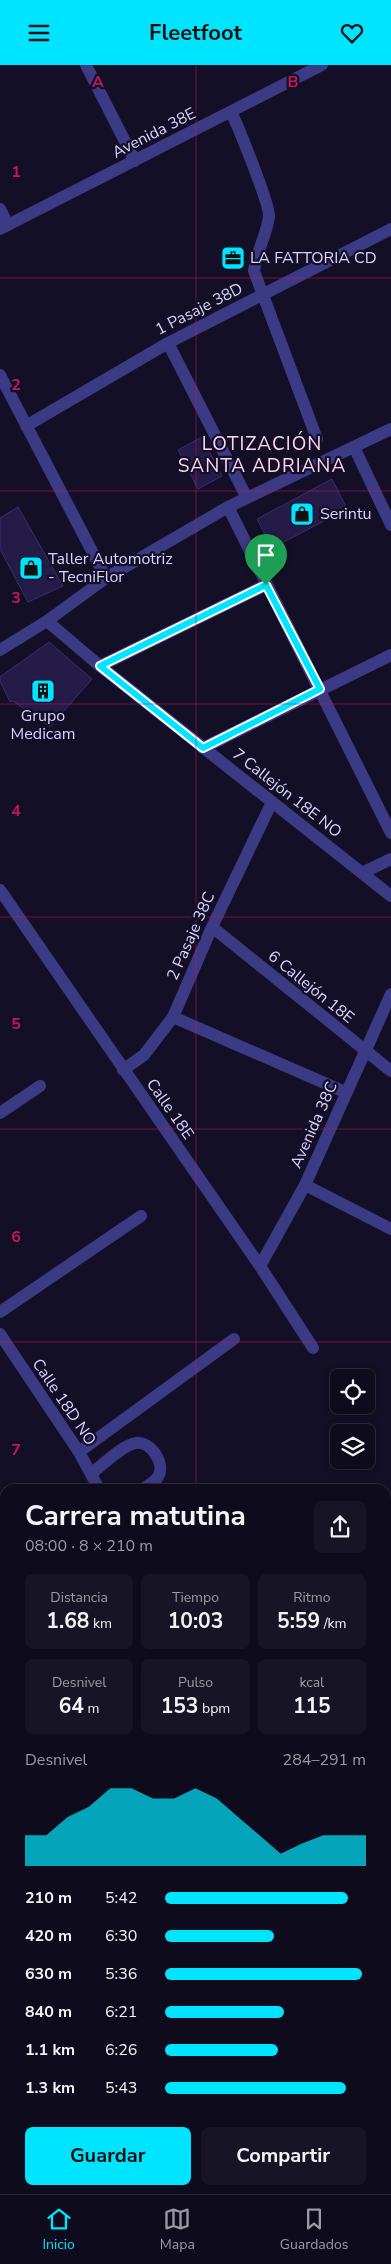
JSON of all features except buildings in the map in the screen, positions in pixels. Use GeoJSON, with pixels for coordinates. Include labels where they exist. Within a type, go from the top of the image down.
{"type":"FeatureCollection","features":[{"type":"Feature","properties":{"kind":"street"},"geometry":{"type":"LineString","coordinates":[[86,65],[135,161]]}},
{"type":"Feature","properties":{"kind":"street","name":"Avenida 38E"},"geometry":{"type":"LineString","coordinates":[[4,227],[322,65]]}},
{"type":"Feature","properties":{"kind":"street"},"geometry":{"type":"LineString","coordinates":[[231,112],[240,131],[270,215],[256,257],[254,271],[261,295],[316,439]]}},
{"type":"Feature","properties":{"kind":"street"},"geometry":{"type":"LineString","coordinates":[[0,209],[4,227]]}},
{"type":"Feature","properties":{"kind":"street","name":"1 Pasaje 38D"},"geometry":{"type":"LineString","coordinates":[[26,426],[168,343],[391,229]]}},
{"type":"Feature","properties":{"kind":"street"},"geometry":{"type":"LineString","coordinates":[[168,343],[247,498]]}},
{"type":"Feature","properties":{"kind":"street"},"geometry":{"type":"LineString","coordinates":[[0,375],[106,579]]}},
{"type":"Feature","properties":{"kind":"street"},"geometry":{"type":"LineString","coordinates":[[0,650],[47,621],[106,579],[228,507],[391,429]]}},
{"type":"Feature","properties":{"kind":"street"},"geometry":{"type":"LineString","coordinates":[[354,447],[391,525]]}},
{"type":"Feature","properties":{"kind":"street"},"geometry":{"type":"LineString","coordinates":[[228,507],[391,833]]}},
{"type":"Feature","properties":{"kind":"street"},"geometry":{"type":"LineString","coordinates":[[100,666],[266,585]]}},
{"type":"Feature","properties":{"kind":"street","name":"7 Callejón 18E NO"},"geometry":{"type":"LineString","coordinates":[[47,621],[100,666],[391,896]]}},
{"type":"Feature","properties":{"kind":"street"},"geometry":{"type":"LineString","coordinates":[[203,748],[391,655]]}},
{"type":"Feature","properties":{"kind":"street","name":"2 Pasaje 38C"},"geometry":{"type":"LineString","coordinates":[[123,1071],[144,1055],[173,1017],[212,927],[272,802]]}},
{"type":"Feature","properties":{"kind":"street"},"geometry":{"type":"LineString","coordinates":[[362,873],[391,859]]}},
{"type":"Feature","properties":{"kind":"street","name":"Calle 18E"},"geometry":{"type":"LineString","coordinates":[[0,890],[123,1071],[260,1266],[313,1347]]}},
{"type":"Feature","properties":{"kind":"street","name":"6 Callejón 18E"},"geometry":{"type":"LineString","coordinates":[[212,927],[391,1071]]}},
{"type":"Feature","properties":{"kind":"street","name":"Avenida 38C"},"geometry":{"type":"LineString","coordinates":[[260,1266],[305,1185],[345,1092],[391,994]]}},
{"type":"Feature","properties":{"kind":"street"},"geometry":{"type":"LineString","coordinates":[[173,1017],[345,1092]]}},
{"type":"Feature","properties":{"kind":"street"},"geometry":{"type":"LineString","coordinates":[[0,1113],[40,1086]]}},
{"type":"Feature","properties":{"kind":"street"},"geometry":{"type":"LineString","coordinates":[[305,1185],[391,1229]]}},
{"type":"Feature","properties":{"kind":"street"},"geometry":{"type":"LineString","coordinates":[[0,1312],[141,1216]]}},
{"type":"Feature","properties":{"kind":"street","name":"Calle 18D NO"},"geometry":{"type":"LineString","coordinates":[[0,1334],[79,1452],[96,1484]]}},
{"type":"Feature","properties":{"kind":"street"},"geometry":{"type":"LineString","coordinates":[[79,1452],[234,1339]]}},
{"type":"Feature","properties":{"kind":"street"},"geometry":{"type":"LineString","coordinates":[[91,1474],[129,1445],[145,1444],[159,1461],[161,1470],[158,1478],[150,1484]]}},
{"type":"Feature","properties":{"kind":"place","name":"LA FATTORIA CD"},"geometry":{"type":"Point","coordinates":[233,258]}},
{"type":"Feature","properties":{"kind":"place","name":"Serintu"},"geometry":{"type":"Point","coordinates":[302,514]}},
{"type":"Feature","properties":{"kind":"place","name":"Taller Automotriz - TecniFlor"},"geometry":{"type":"Point","coordinates":[31,568]}},
{"type":"Feature","properties":{"kind":"place","name":"Grupo Medicam"},"geometry":{"type":"Point","coordinates":[43,691]}},
{"type":"Feature","properties":{"kind":"district","name":"LOTIZACIÓN SANTA ADRIANA"},"geometry":{"type":"Point","coordinates":[262,455]}},
{"type":"Feature","properties":{"kind":"route"},"geometry":{"type":"LineString","coordinates":[[266,585],[320,689],[203,748],[100,666],[266,585]]}}]}
